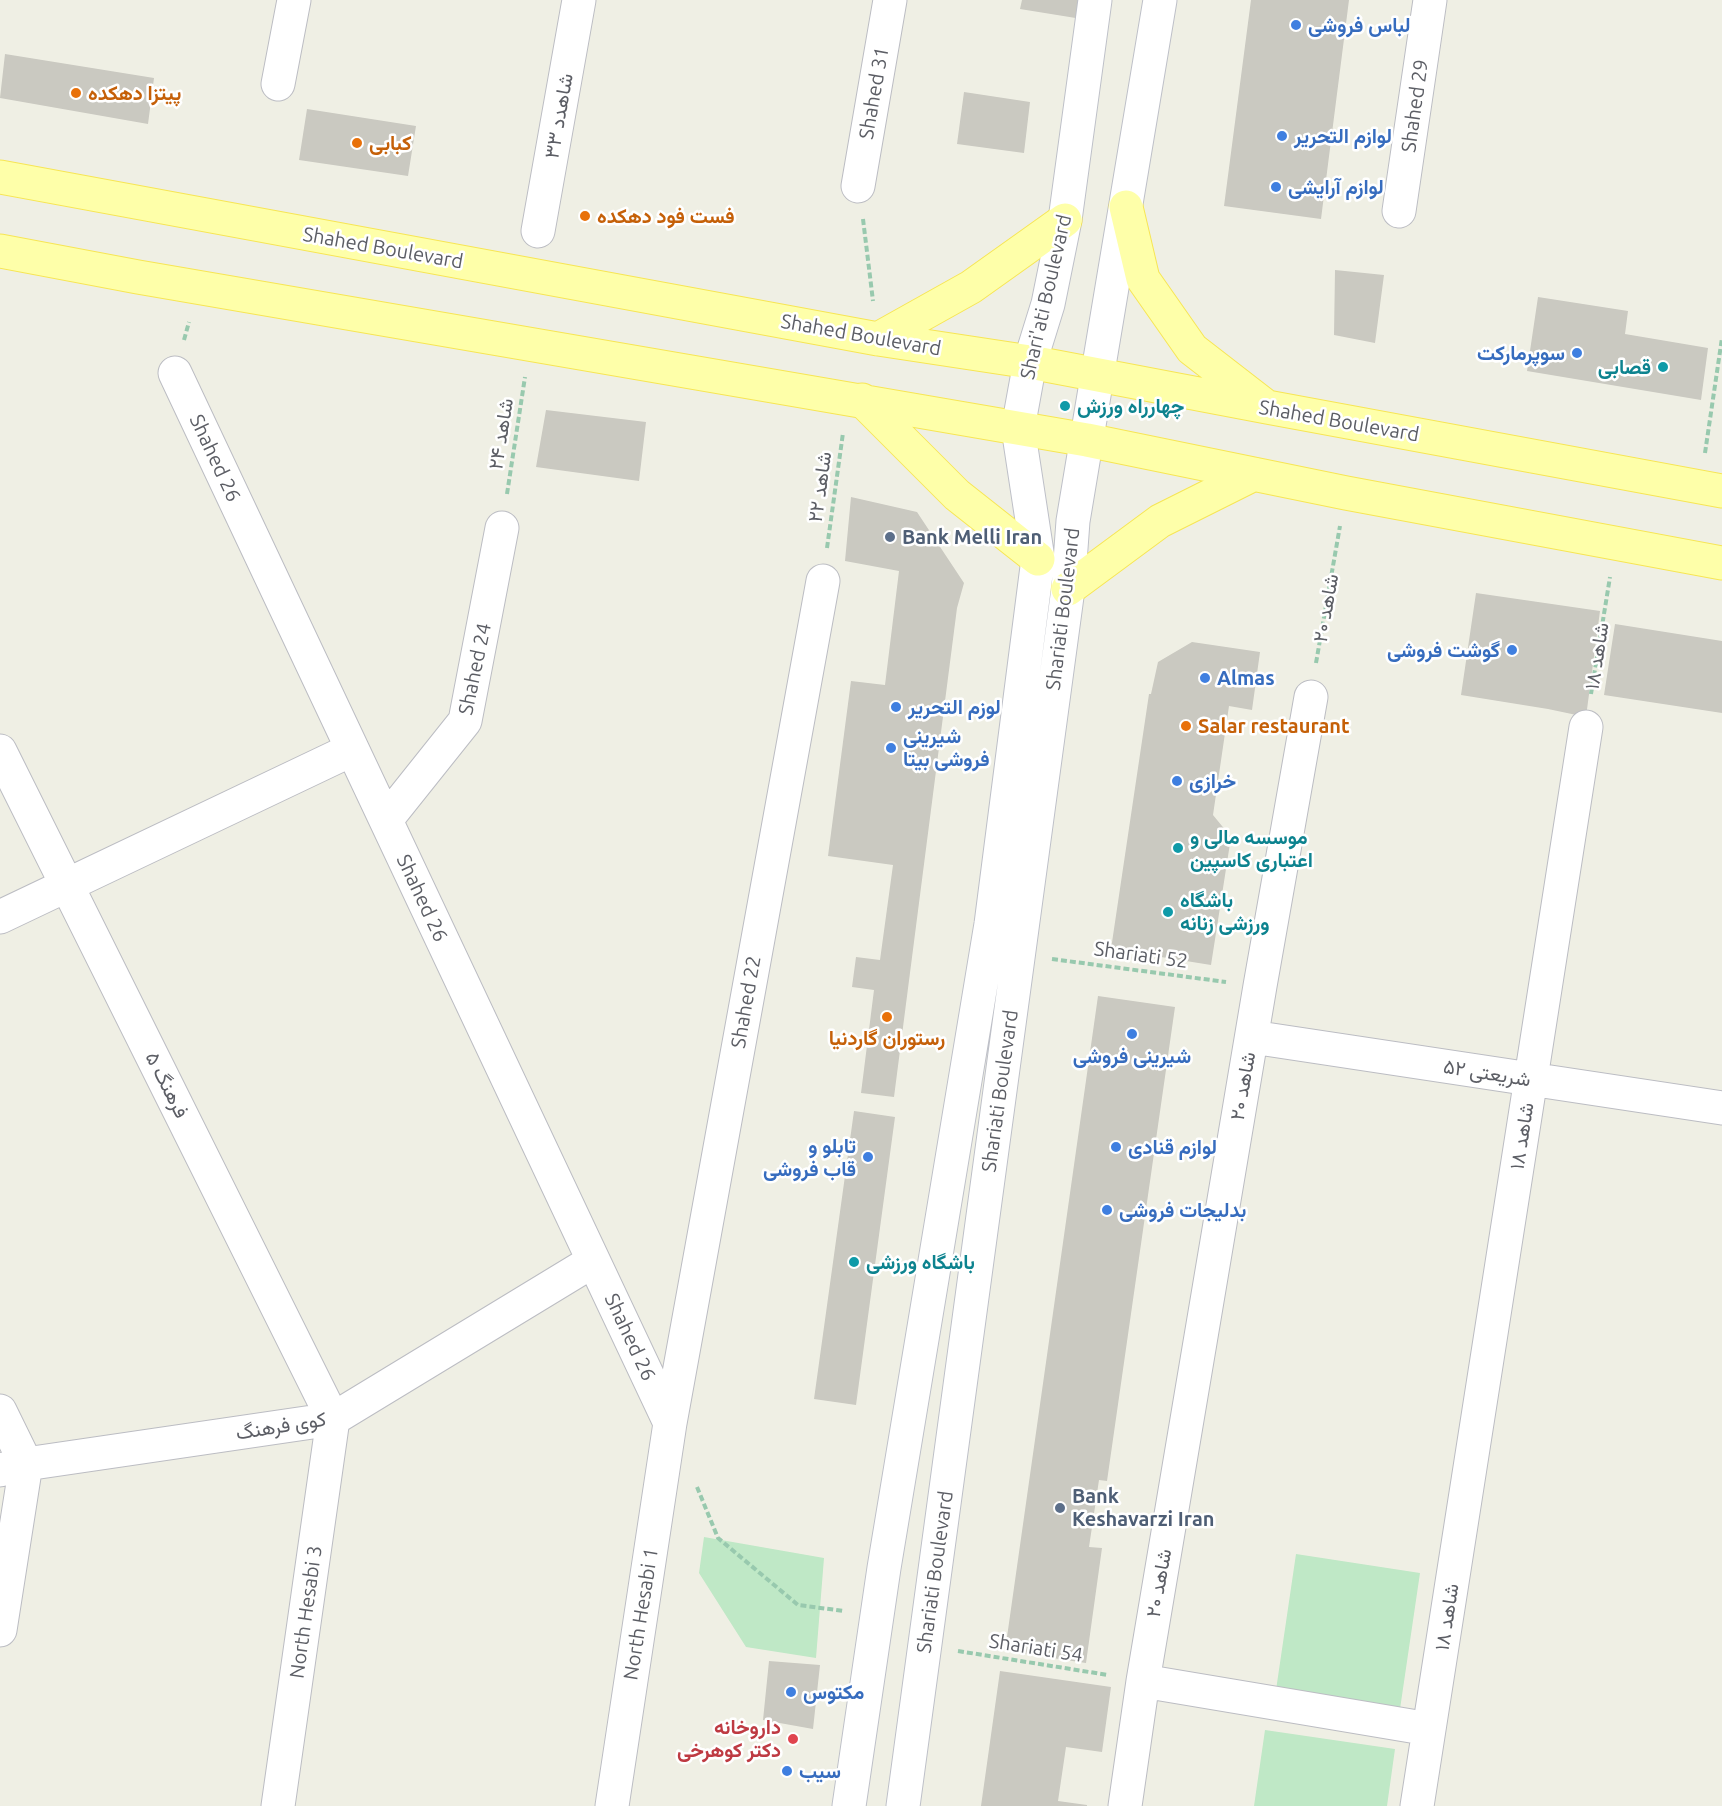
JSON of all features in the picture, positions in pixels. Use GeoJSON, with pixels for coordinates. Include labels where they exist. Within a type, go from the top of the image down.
{"type":"FeatureCollection","features":[{"type":"Feature","properties":{"kind":"main road","name":"Shahed Boulevard"},"geometry":{"type":"LineString","coordinates":[[0,177],[878,339],[1030,362],[1711,488]]}},
{"type":"Feature","properties":{"kind":"main road"},"geometry":{"type":"LineString","coordinates":[[1126,207],[1143,279],[1192,349],[1267,407]]}},
{"type":"Feature","properties":{"kind":"main road"},"geometry":{"type":"LineString","coordinates":[[878,339],[971,287],[1065,220]]}},
{"type":"Feature","properties":{"kind":"main road"},"geometry":{"type":"LineString","coordinates":[[0,251],[1087,440],[1722,563]]}},
{"type":"Feature","properties":{"kind":"main road"},"geometry":{"type":"LineString","coordinates":[[855,399],[957,495],[1038,559]]}},
{"type":"Feature","properties":{"kind":"main road"},"geometry":{"type":"LineString","coordinates":[[1068,589],[1160,521],[1254,474]]}},
{"type":"Feature","properties":{"kind":"street"},"geometry":{"type":"LineString","coordinates":[[278,84],[294,0]]}},
{"type":"Feature","properties":{"kind":"street","name":"شاهدد ۳۳"},"geometry":{"type":"LineString","coordinates":[[538,231],[579,0]]}},
{"type":"Feature","properties":{"kind":"street","name":"Shahed 31"},"geometry":{"type":"LineString","coordinates":[[858,186],[890,0]]}},
{"type":"Feature","properties":{"kind":"street","name":"Shari'ati Boulevard"},"geometry":{"type":"LineString","coordinates":[[1038,559],[1018,428],[1030,362],[1048,304],[1065,220],[1095,0]]}},
{"type":"Feature","properties":{"kind":"street"},"geometry":{"type":"LineString","coordinates":[[1098,376],[1160,0]]}},
{"type":"Feature","properties":{"kind":"street","name":"Shahed 29"},"geometry":{"type":"LineString","coordinates":[[1399,211],[1430,0]]}},
{"type":"Feature","properties":{"kind":"street","name":"Shahed 26"},"geometry":{"type":"LineString","coordinates":[[175,373],[670,1423]]}},
{"type":"Feature","properties":{"kind":"street","name":"Shariati Boulevard"},"geometry":{"type":"LineString","coordinates":[[903,1806],[1068,589],[1073,521],[1098,376]]}},
{"type":"Feature","properties":{"kind":"street","name":"Shahed 24"},"geometry":{"type":"LineString","coordinates":[[386,820],[465,721],[502,528]]}},
{"type":"Feature","properties":{"kind":"street","name":"Shariati Boulevard"},"geometry":{"type":"LineString","coordinates":[[849,1806],[877,1615],[991,924],[1038,559]]}},
{"type":"Feature","properties":{"kind":"street","name":"Shahed 22"},"geometry":{"type":"LineString","coordinates":[[670,1423],[823,581]]}},
{"type":"Feature","properties":{"kind":"street","name":"شاهد ۲۰"},"geometry":{"type":"LineString","coordinates":[[1125,1806],[1143,1681],[1311,697]]}},
{"type":"Feature","properties":{"kind":"street","name":"شاهد ۱۸"},"geometry":{"type":"LineString","coordinates":[[1417,1806],[1586,727]]}},
{"type":"Feature","properties":{"kind":"street"},"geometry":{"type":"LineString","coordinates":[[0,917],[351,750]]}},
{"type":"Feature","properties":{"kind":"street","name":"فرهنگ ۵"},"geometry":{"type":"LineString","coordinates":[[0,751],[333,1419]]}},
{"type":"Feature","properties":{"kind":"street","name":"شریعتی ۵۲"},"geometry":{"type":"LineString","coordinates":[[1252,1037],[1722,1108]]}},
{"type":"Feature","properties":{"kind":"street","name":"کوی فرهنگ"},"geometry":{"type":"LineString","coordinates":[[13,1467],[333,1419],[593,1261]]}},
{"type":"Feature","properties":{"kind":"street"},"geometry":{"type":"LineString","coordinates":[[0,1411],[13,1467],[0,1630]]}},
{"type":"Feature","properties":{"kind":"street","name":"North Hesabi 3"},"geometry":{"type":"LineString","coordinates":[[278,1806],[333,1419]]}},
{"type":"Feature","properties":{"kind":"street","name":"North Hesabi 1"},"geometry":{"type":"LineString","coordinates":[[612,1806],[670,1423]]}},
{"type":"Feature","properties":{"kind":"street"},"geometry":{"type":"LineString","coordinates":[[1143,1681],[1429,1729]]}},
{"type":"Feature","properties":{"kind":"path"},"geometry":{"type":"LineString","coordinates":[[858,186],[878,339]]}},
{"type":"Feature","properties":{"kind":"path"},"geometry":{"type":"LineString","coordinates":[[175,373],[199,287]]}},
{"type":"Feature","properties":{"kind":"path"},"geometry":{"type":"LineString","coordinates":[[1711,488],[1722,338]]}},
{"type":"Feature","properties":{"kind":"path","name":"شاهد ۲۴"},"geometry":{"type":"LineString","coordinates":[[502,528],[530,344]]}},
{"type":"Feature","properties":{"kind":"path","name":"شاهد ۲۲"},"geometry":{"type":"LineString","coordinates":[[823,581],[855,399]]}},
{"type":"Feature","properties":{"kind":"path","name":"شاهد ۲۰"},"geometry":{"type":"LineString","coordinates":[[1311,697],[1346,492]]}},
{"type":"Feature","properties":{"kind":"path","name":"شاهد ۱۸"},"geometry":{"type":"LineString","coordinates":[[1586,727],[1615,544]]}},
{"type":"Feature","properties":{"kind":"path","name":"Shariati 52"},"geometry":{"type":"LineString","coordinates":[[1019,954],[1260,986]]}},
{"type":"Feature","properties":{"kind":"path"},"geometry":{"type":"LineString","coordinates":[[696,1486],[718,1538],[798,1605],[877,1615]]}},
{"type":"Feature","properties":{"kind":"path","name":"Shariati 54"},"geometry":{"type":"LineString","coordinates":[[925,1646],[1143,1681]]}},
{"type":"Feature","properties":{"kind":"green space"},"geometry":{"type":"Polygon","coordinates":[[[704,1537],[824,1558],[816,1658],[746,1647],[699,1573],[704,1537]]]}},
{"type":"Feature","properties":{"kind":"green space"},"geometry":{"type":"Polygon","coordinates":[[[1296,1554],[1420,1573],[1400,1709],[1276,1690],[1296,1554]]]}},
{"type":"Feature","properties":{"kind":"green space"},"geometry":{"type":"Polygon","coordinates":[[[1265,1730],[1395,1749],[1387,1806],[1254,1806],[1265,1730]]]}},
{"type":"Feature","properties":{"kind":"building"},"geometry":{"type":"Polygon","coordinates":[[[1022,0],[1091,0],[1088,20],[1020,9],[1022,0]]]}},
{"type":"Feature","properties":{"kind":"building"},"geometry":{"type":"Polygon","coordinates":[[[1251,0],[1349,0],[1321,219],[1224,206],[1251,0]]]}},
{"type":"Feature","properties":{"kind":"building","name":"پیتزا دهکده"},"geometry":{"type":"Polygon","coordinates":[[[5,54],[154,78],[148,124],[0,98],[5,54]]]}},
{"type":"Feature","properties":{"kind":"building"},"geometry":{"type":"Polygon","coordinates":[[[964,92],[1030,102],[1024,153],[957,144],[964,92]]]}},
{"type":"Feature","properties":{"kind":"building","name":"کبابی"},"geometry":{"type":"Polygon","coordinates":[[[307,109],[416,126],[408,176],[299,160],[307,109]]]}},
{"type":"Feature","properties":{"kind":"building"},"geometry":{"type":"Polygon","coordinates":[[[1335,270],[1384,275],[1375,343],[1334,335],[1335,270]]]}},
{"type":"Feature","properties":{"kind":"building","name":"سوپرمارکت"},"geometry":{"type":"Polygon","coordinates":[[[1538,297],[1628,311],[1625,334],[1708,348],[1701,400],[1527,371],[1538,297]]]}},
{"type":"Feature","properties":{"kind":"building"},"geometry":{"type":"Polygon","coordinates":[[[546,410],[646,422],[639,481],[536,467],[546,410]]]}},
{"type":"Feature","properties":{"kind":"building"},"geometry":{"type":"Polygon","coordinates":[[[851,497],[917,512],[964,583],[957,608],[894,1097],[861,1093],[874,990],[852,987],[856,957],[880,960],[893,865],[828,856],[851,681],[885,685],[899,571],[845,561],[851,497]]]}},
{"type":"Feature","properties":{"kind":"building","name":"گوشت فروشی"},"geometry":{"type":"Polygon","coordinates":[[[1476,593],[1600,611],[1586,717],[1461,695],[1476,593]]]}},
{"type":"Feature","properties":{"kind":"building"},"geometry":{"type":"Polygon","coordinates":[[[1615,624],[1722,641],[1722,713],[1604,695],[1615,624]]]}},
{"type":"Feature","properties":{"kind":"building"},"geometry":{"type":"Polygon","coordinates":[[[1192,642],[1260,652],[1252,710],[1229,706],[1213,815],[1231,837],[1211,965],[1111,949],[1149,694],[1151,694],[1158,662],[1192,642]]]}},
{"type":"Feature","properties":{"kind":"building"},"geometry":{"type":"Polygon","coordinates":[[[1098,996],[1175,1007],[1107,1481],[1099,1480],[1089,1547],[1102,1548],[1086,1663],[1005,1651],[1098,996]]]}},
{"type":"Feature","properties":{"kind":"building"},"geometry":{"type":"Polygon","coordinates":[[[854,1111],[895,1117],[856,1405],[814,1399],[854,1111]]]}},
{"type":"Feature","properties":{"kind":"building","name":"مکتوس"},"geometry":{"type":"Polygon","coordinates":[[[769,1661],[820,1665],[813,1729],[763,1720],[769,1661]]]}},
{"type":"Feature","properties":{"kind":"building"},"geometry":{"type":"Polygon","coordinates":[[[1000,1671],[1111,1687],[1102,1752],[1066,1747],[1058,1801],[1087,1806],[981,1806],[1000,1671]]]}},
{"type":"Feature","properties":{"kind":"place","name":"لباس فروشی"},"geometry":{"type":"Point","coordinates":[1296,25]}},
{"type":"Feature","properties":{"kind":"place","name":"پیتزا دهکده"},"geometry":{"type":"Point","coordinates":[76,93]}},
{"type":"Feature","properties":{"kind":"place","name":"لوازم التحریر"},"geometry":{"type":"Point","coordinates":[1282,136]}},
{"type":"Feature","properties":{"kind":"place","name":"کبابی"},"geometry":{"type":"Point","coordinates":[357,143]}},
{"type":"Feature","properties":{"kind":"place","name":"لوازم آرایشی"},"geometry":{"type":"Point","coordinates":[1276,187]}},
{"type":"Feature","properties":{"kind":"place","name":"فست فود دهکده"},"geometry":{"type":"Point","coordinates":[585,216]}},
{"type":"Feature","properties":{"kind":"place","name":"سوپرمارکت"},"geometry":{"type":"Point","coordinates":[1577,353]}},
{"type":"Feature","properties":{"kind":"place","name":"قصابی"},"geometry":{"type":"Point","coordinates":[1663,367]}},
{"type":"Feature","properties":{"kind":"place","name":"چهارراه ورزش"},"geometry":{"type":"Point","coordinates":[1065,406]}},
{"type":"Feature","properties":{"kind":"place","name":"Bank Melli Iran"},"geometry":{"type":"Point","coordinates":[890,537]}},
{"type":"Feature","properties":{"kind":"place","name":"گوشت فروشی"},"geometry":{"type":"Point","coordinates":[1512,650]}},
{"type":"Feature","properties":{"kind":"place","name":"Almas"},"geometry":{"type":"Point","coordinates":[1205,678]}},
{"type":"Feature","properties":{"kind":"place","name":"لوزم التحریر"},"geometry":{"type":"Point","coordinates":[896,707]}},
{"type":"Feature","properties":{"kind":"place","name":"Salar restaurant"},"geometry":{"type":"Point","coordinates":[1186,726]}},
{"type":"Feature","properties":{"kind":"place","name":"شیرینی فروشی بیتا"},"geometry":{"type":"Point","coordinates":[891,748]}},
{"type":"Feature","properties":{"kind":"place","name":"خرازی"},"geometry":{"type":"Point","coordinates":[1177,781]}},
{"type":"Feature","properties":{"kind":"place","name":"موسسه مالی و اعتباری کاسپین"},"geometry":{"type":"Point","coordinates":[1178,848]}},
{"type":"Feature","properties":{"kind":"place","name":"باشگاه ورزشی زنانه"},"geometry":{"type":"Point","coordinates":[1168,912]}},
{"type":"Feature","properties":{"kind":"place","name":"رستوران گاردنیا"},"geometry":{"type":"Point","coordinates":[887,1017]}},
{"type":"Feature","properties":{"kind":"place","name":"شیرینی فروشی"},"geometry":{"type":"Point","coordinates":[1132,1034]}},
{"type":"Feature","properties":{"kind":"place","name":"لوازم قنادی"},"geometry":{"type":"Point","coordinates":[1116,1147]}},
{"type":"Feature","properties":{"kind":"place","name":"تابلو و قاب فروشی"},"geometry":{"type":"Point","coordinates":[868,1157]}},
{"type":"Feature","properties":{"kind":"place","name":"بدلیجات فروشی"},"geometry":{"type":"Point","coordinates":[1107,1210]}},
{"type":"Feature","properties":{"kind":"place","name":"باشگاه ورزشی"},"geometry":{"type":"Point","coordinates":[854,1262]}},
{"type":"Feature","properties":{"kind":"place","name":"Bank Keshavarzi Iran"},"geometry":{"type":"Point","coordinates":[1060,1508]}},
{"type":"Feature","properties":{"kind":"place","name":"مکتوس"},"geometry":{"type":"Point","coordinates":[791,1692]}},
{"type":"Feature","properties":{"kind":"place","name":"داروخانه دکتر کوهرخی"},"geometry":{"type":"Point","coordinates":[793,1739]}},
{"type":"Feature","properties":{"kind":"place","name":"سیب"},"geometry":{"type":"Point","coordinates":[787,1771]}}]}
